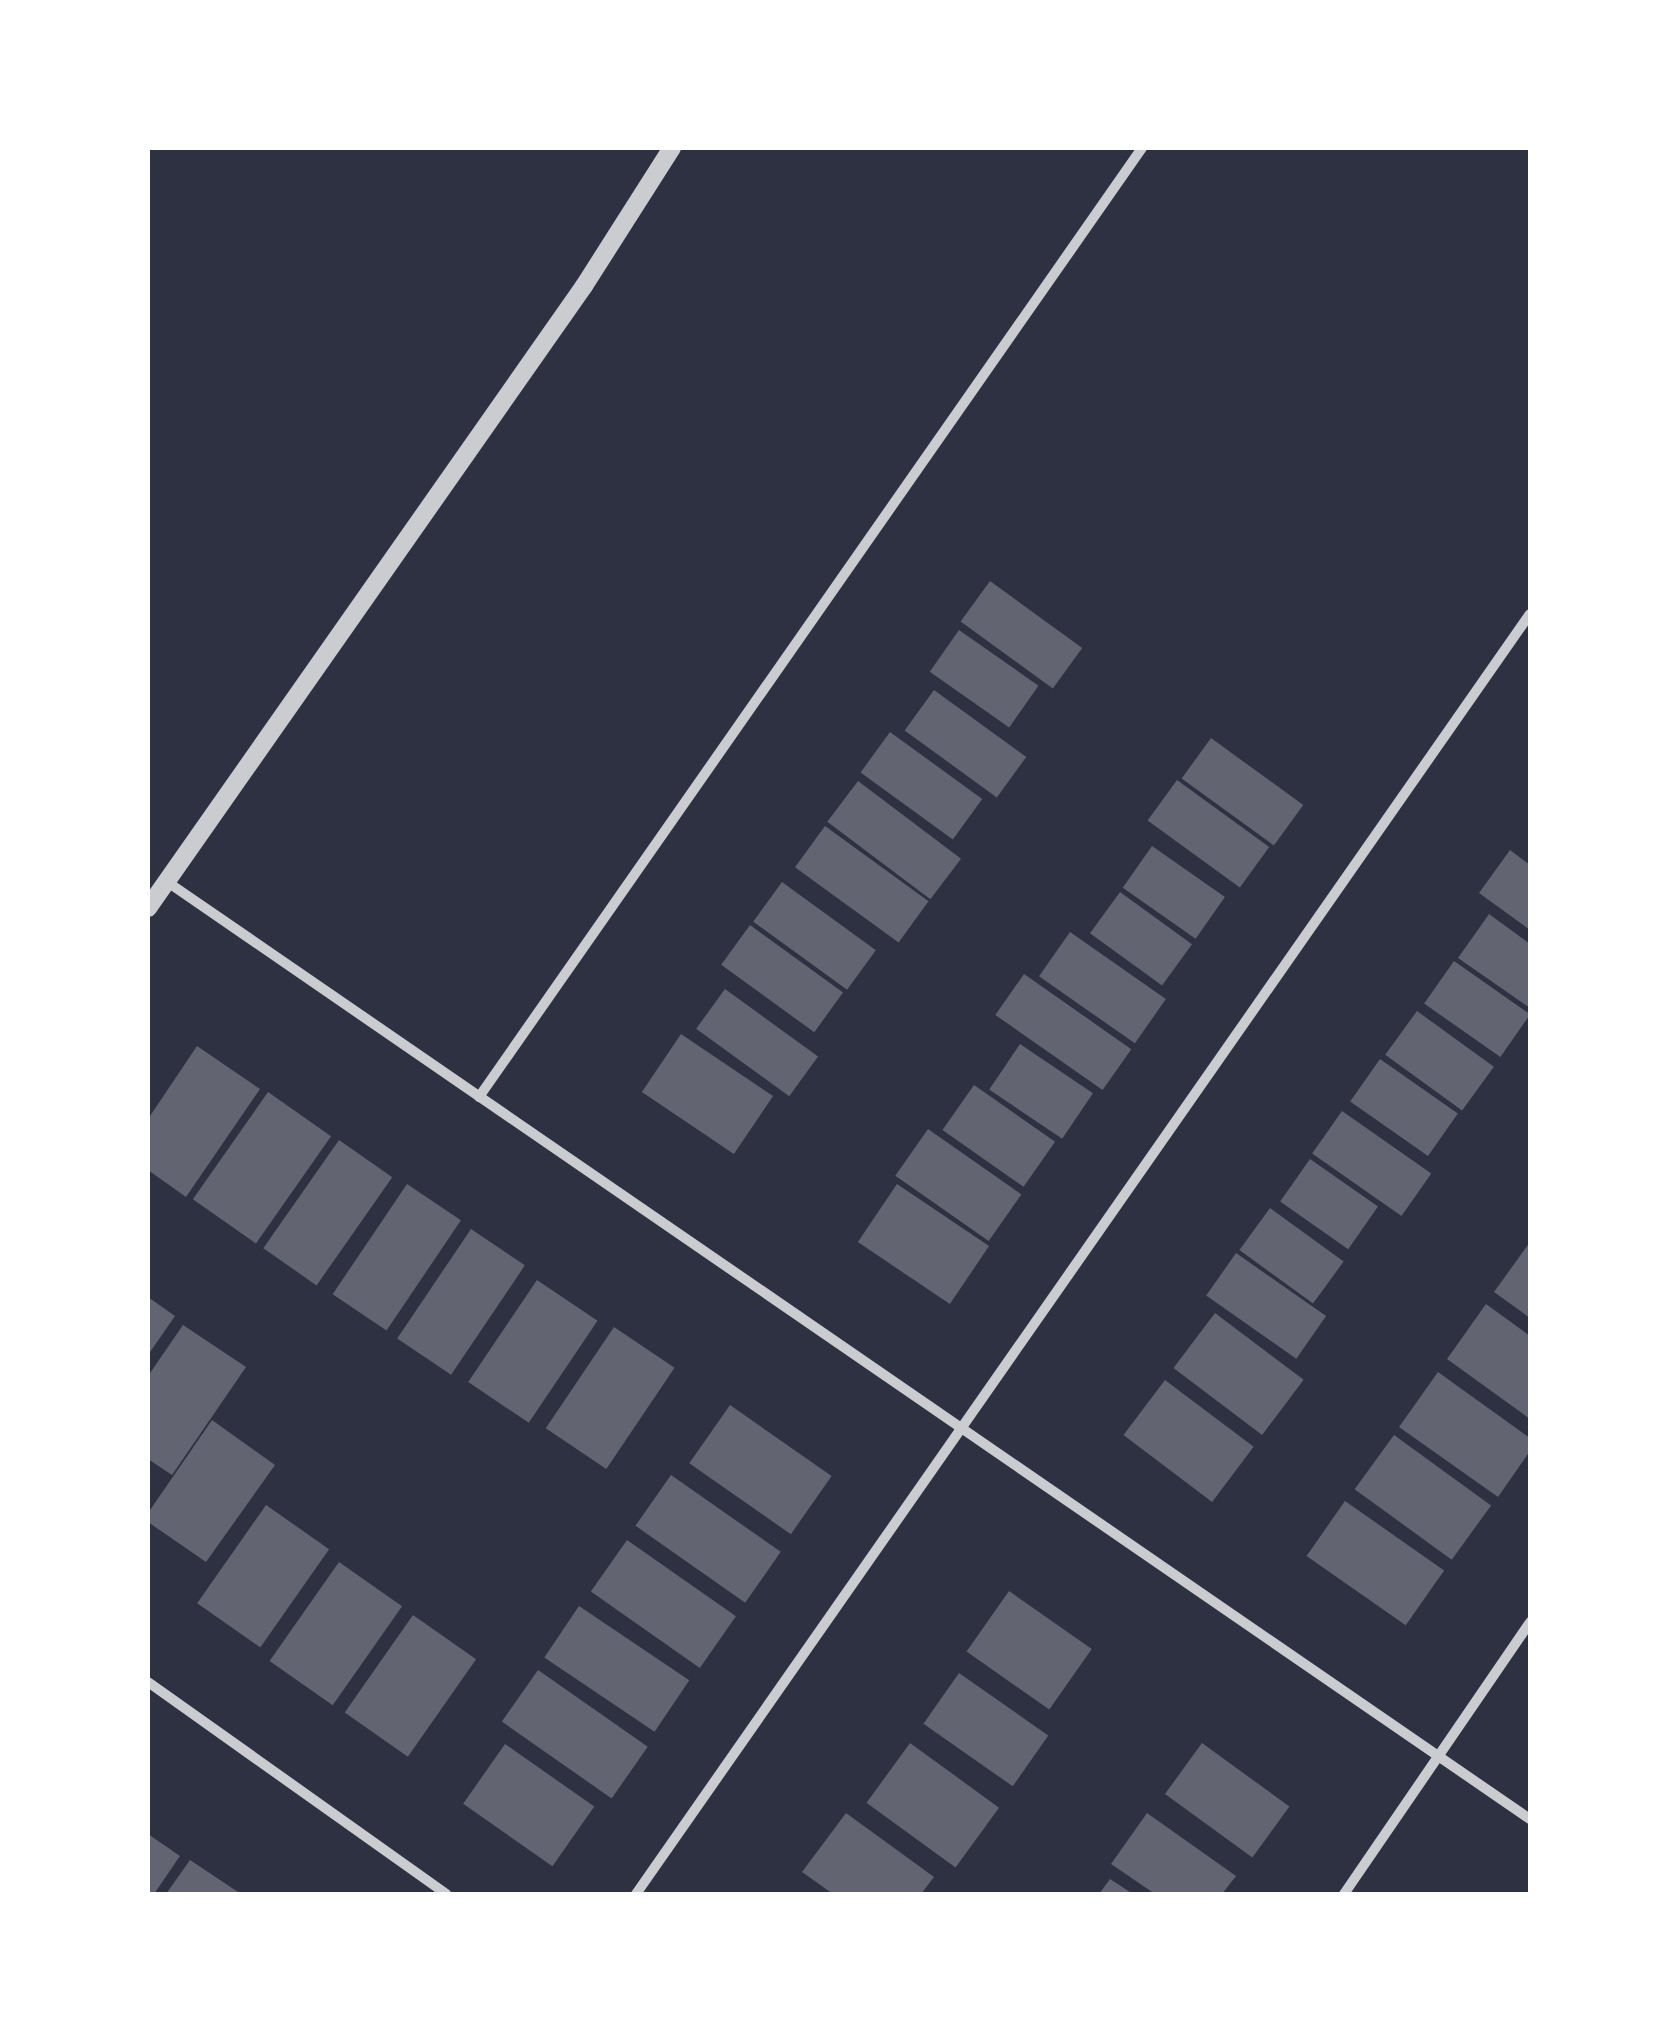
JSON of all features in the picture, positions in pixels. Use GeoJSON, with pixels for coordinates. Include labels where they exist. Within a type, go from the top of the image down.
{"type":"FeatureCollection","features":[{"type":"Feature","properties":{"kind":"street"},"geometry":{"type":"LineString","coordinates":[[148,908],[584,286],[672,148]]}},
{"type":"Feature","properties":{"kind":"street"},"geometry":{"type":"LineString","coordinates":[[479,1097],[1142,148]]}},
{"type":"Feature","properties":{"kind":"street"},"geometry":{"type":"LineString","coordinates":[[636,1894],[1530,614]]}},
{"type":"Feature","properties":{"kind":"street"},"geometry":{"type":"LineString","coordinates":[[166,881],[1530,1820]]}},
{"type":"Feature","properties":{"kind":"street"},"geometry":{"type":"LineString","coordinates":[[1344,1894],[1530,1622]]}},
{"type":"Feature","properties":{"kind":"street"},"geometry":{"type":"LineString","coordinates":[[148,1682],[446,1894]]}},
{"type":"Feature","properties":{"kind":"building"},"geometry":{"type":"Polygon","coordinates":[[[990,581],[1082,648],[1053,688],[961,621],[990,581]]]}},
{"type":"Feature","properties":{"kind":"building"},"geometry":{"type":"Polygon","coordinates":[[[959,630],[1038,686],[1009,727],[930,672],[959,630]]]}},
{"type":"Feature","properties":{"kind":"building"},"geometry":{"type":"Polygon","coordinates":[[[934,690],[1026,757],[997,797],[905,730],[934,690]]]}},
{"type":"Feature","properties":{"kind":"building"},"geometry":{"type":"Polygon","coordinates":[[[890,732],[982,799],[953,839],[861,772],[890,732]]]}},
{"type":"Feature","properties":{"kind":"building"},"geometry":{"type":"Polygon","coordinates":[[[1211,738],[1303,805],[1274,845],[1182,778],[1211,738]]]}},
{"type":"Feature","properties":{"kind":"building"},"geometry":{"type":"Polygon","coordinates":[[[1177,780],[1269,847],[1240,887],[1148,820],[1177,780]]]}},
{"type":"Feature","properties":{"kind":"building"},"geometry":{"type":"Polygon","coordinates":[[[858,781],[961,859],[930,899],[827,822],[858,781]]]}},
{"type":"Feature","properties":{"kind":"building"},"geometry":{"type":"Polygon","coordinates":[[[825,826],[929,901],[899,942],[795,867],[825,826]]]}},
{"type":"Feature","properties":{"kind":"building"},"geometry":{"type":"Polygon","coordinates":[[[1152,846],[1225,897],[1196,939],[1123,888],[1152,846]]]}},
{"type":"Feature","properties":{"kind":"building"},"geometry":{"type":"Polygon","coordinates":[[[1510,850],[1530,865],[1530,930],[1479,893],[1510,850]]]}},
{"type":"Feature","properties":{"kind":"building"},"geometry":{"type":"Polygon","coordinates":[[[782,882],[876,950],[847,990],[753,922],[782,882]]]}},
{"type":"Feature","properties":{"kind":"building"},"geometry":{"type":"Polygon","coordinates":[[[1120,892],[1192,944],[1162,986],[1090,933],[1120,892]]]}},
{"type":"Feature","properties":{"kind":"building"},"geometry":{"type":"Polygon","coordinates":[[[1489,914],[1530,944],[1530,1008],[1458,958],[1489,914]]]}},
{"type":"Feature","properties":{"kind":"building"},"geometry":{"type":"Polygon","coordinates":[[[750,925],[843,993],[814,1032],[721,965],[750,925]]]}},
{"type":"Feature","properties":{"kind":"building"},"geometry":{"type":"Polygon","coordinates":[[[1070,932],[1166,999],[1135,1043],[1039,976],[1070,932]]]}},
{"type":"Feature","properties":{"kind":"building"},"geometry":{"type":"Polygon","coordinates":[[[1454,961],[1530,1014],[1500,1057],[1424,1004],[1454,961]]]}},
{"type":"Feature","properties":{"kind":"building"},"geometry":{"type":"Polygon","coordinates":[[[1024,974],[1131,1049],[1103,1090],[995,1015],[1024,974]]]}},
{"type":"Feature","properties":{"kind":"building"},"geometry":{"type":"Polygon","coordinates":[[[725,989],[818,1057],[789,1096],[696,1029],[725,989]]]}},
{"type":"Feature","properties":{"kind":"building"},"geometry":{"type":"Polygon","coordinates":[[[1417,1011],[1494,1067],[1462,1111],[1385,1055],[1417,1011]]]}},
{"type":"Feature","properties":{"kind":"building"},"geometry":{"type":"Polygon","coordinates":[[[681,1034],[773,1096],[734,1154],[642,1092],[681,1034]]]}},
{"type":"Feature","properties":{"kind":"building"},"geometry":{"type":"Polygon","coordinates":[[[1020,1044],[1093,1093],[1062,1139],[989,1090],[1020,1044]]]}},
{"type":"Feature","properties":{"kind":"building"},"geometry":{"type":"Polygon","coordinates":[[[197,1046],[260,1089],[186,1197],[148,1170],[148,1119],[197,1046]]]}},
{"type":"Feature","properties":{"kind":"building"},"geometry":{"type":"Polygon","coordinates":[[[1380,1059],[1458,1113],[1428,1156],[1350,1102],[1380,1059]]]}},
{"type":"Feature","properties":{"kind":"building"},"geometry":{"type":"Polygon","coordinates":[[[974,1085],[1055,1142],[1024,1187],[942,1130],[974,1085]]]}},
{"type":"Feature","properties":{"kind":"building"},"geometry":{"type":"Polygon","coordinates":[[[268,1092],[331,1136],[256,1243],[193,1199],[268,1092]]]}},
{"type":"Feature","properties":{"kind":"building"},"geometry":{"type":"Polygon","coordinates":[[[1342,1111],[1431,1174],[1401,1216],[1312,1154],[1342,1111]]]}},
{"type":"Feature","properties":{"kind":"building"},"geometry":{"type":"Polygon","coordinates":[[[928,1129],[1021,1194],[989,1241],[895,1176],[928,1129]]]}},
{"type":"Feature","properties":{"kind":"building"},"geometry":{"type":"Polygon","coordinates":[[[339,1140],[392,1177],[317,1285],[263,1248],[339,1140]]]}},
{"type":"Feature","properties":{"kind":"building"},"geometry":{"type":"Polygon","coordinates":[[[1310,1159],[1378,1207],[1348,1249],[1280,1202],[1310,1159]]]}},
{"type":"Feature","properties":{"kind":"building"},"geometry":{"type":"Polygon","coordinates":[[[407,1184],[461,1220],[387,1331],[333,1294],[407,1184]]]}},
{"type":"Feature","properties":{"kind":"building"},"geometry":{"type":"Polygon","coordinates":[[[897,1184],[989,1246],[950,1304],[858,1242],[897,1184]]]}},
{"type":"Feature","properties":{"kind":"building"},"geometry":{"type":"Polygon","coordinates":[[[1270,1208],[1344,1261],[1313,1304],[1239,1250],[1270,1208]]]}},
{"type":"Feature","properties":{"kind":"building"},"geometry":{"type":"Polygon","coordinates":[[[471,1229],[525,1265],[451,1375],[397,1338],[471,1229]]]}},
{"type":"Feature","properties":{"kind":"building"},"geometry":{"type":"Polygon","coordinates":[[[1530,1242],[1530,1318],[1494,1292],[1530,1242]]]}},
{"type":"Feature","properties":{"kind":"building"},"geometry":{"type":"Polygon","coordinates":[[[1236,1253],[1326,1316],[1296,1359],[1206,1296],[1236,1253]]]}},
{"type":"Feature","properties":{"kind":"building"},"geometry":{"type":"Polygon","coordinates":[[[537,1280],[598,1321],[529,1423],[468,1382],[537,1280]]]}},
{"type":"Feature","properties":{"kind":"building"},"geometry":{"type":"Polygon","coordinates":[[[148,1297],[175,1316],[148,1355],[148,1297]]]}},
{"type":"Feature","properties":{"kind":"building"},"geometry":{"type":"Polygon","coordinates":[[[1486,1304],[1530,1336],[1530,1419],[1447,1359],[1486,1304]]]}},
{"type":"Feature","properties":{"kind":"building"},"geometry":{"type":"Polygon","coordinates":[[[1215,1313],[1304,1380],[1262,1435],[1173,1368],[1215,1313]]]}},
{"type":"Feature","properties":{"kind":"building"},"geometry":{"type":"Polygon","coordinates":[[[183,1325],[246,1367],[172,1475],[148,1459],[148,1376],[183,1325]]]}},
{"type":"Feature","properties":{"kind":"building"},"geometry":{"type":"Polygon","coordinates":[[[614,1327],[675,1368],[606,1469],[546,1428],[614,1327]]]}},
{"type":"Feature","properties":{"kind":"building"},"geometry":{"type":"Polygon","coordinates":[[[1438,1372],[1530,1438],[1530,1451],[1498,1497],[1399,1427],[1438,1372]]]}},
{"type":"Feature","properties":{"kind":"building"},"geometry":{"type":"Polygon","coordinates":[[[1165,1380],[1254,1447],[1212,1502],[1123,1435],[1165,1380]]]}},
{"type":"Feature","properties":{"kind":"building"},"geometry":{"type":"Polygon","coordinates":[[[730,1405],[832,1476],[791,1534],[689,1463],[730,1405]]]}},
{"type":"Feature","properties":{"kind":"building"},"geometry":{"type":"Polygon","coordinates":[[[212,1420],[275,1465],[206,1562],[148,1522],[148,1513],[212,1420]]]}},
{"type":"Feature","properties":{"kind":"building"},"geometry":{"type":"Polygon","coordinates":[[[1394,1435],[1491,1506],[1452,1560],[1355,1489],[1394,1435]]]}},
{"type":"Feature","properties":{"kind":"building"},"geometry":{"type":"Polygon","coordinates":[[[671,1475],[781,1552],[745,1603],[635,1526],[671,1475]]]}},
{"type":"Feature","properties":{"kind":"building"},"geometry":{"type":"Polygon","coordinates":[[[1345,1501],[1444,1570],[1406,1625],[1307,1556],[1345,1501]]]}},
{"type":"Feature","properties":{"kind":"building"},"geometry":{"type":"Polygon","coordinates":[[[266,1505],[329,1549],[260,1647],[197,1603],[266,1505]]]}},
{"type":"Feature","properties":{"kind":"building"},"geometry":{"type":"Polygon","coordinates":[[[627,1540],[736,1616],[700,1668],[591,1592],[627,1540]]]}},
{"type":"Feature","properties":{"kind":"building"},"geometry":{"type":"Polygon","coordinates":[[[339,1562],[402,1606],[333,1705],[270,1661],[339,1562]]]}},
{"type":"Feature","properties":{"kind":"building"},"geometry":{"type":"Polygon","coordinates":[[[1009,1591],[1092,1649],[1049,1710],[967,1652],[1009,1591]]]}},
{"type":"Feature","properties":{"kind":"building"},"geometry":{"type":"Polygon","coordinates":[[[579,1606],[689,1680],[655,1732],[544,1657],[579,1606]]]}},
{"type":"Feature","properties":{"kind":"building"},"geometry":{"type":"Polygon","coordinates":[[[413,1615],[476,1659],[408,1757],[345,1712],[413,1615]]]}},
{"type":"Feature","properties":{"kind":"building"},"geometry":{"type":"Polygon","coordinates":[[[538,1670],[648,1747],[612,1798],[502,1722],[538,1670]]]}},
{"type":"Feature","properties":{"kind":"building"},"geometry":{"type":"Polygon","coordinates":[[[959,1673],[1048,1736],[1013,1786],[923,1724],[959,1673]]]}},
{"type":"Feature","properties":{"kind":"building"},"geometry":{"type":"Polygon","coordinates":[[[910,1743],[999,1808],[955,1868],[867,1803],[910,1743]]]}},
{"type":"Feature","properties":{"kind":"building"},"geometry":{"type":"Polygon","coordinates":[[[1202,1743],[1289,1806],[1252,1857],[1165,1794],[1202,1743]]]}},
{"type":"Feature","properties":{"kind":"building"},"geometry":{"type":"Polygon","coordinates":[[[505,1744],[594,1807],[552,1866],[463,1804],[505,1744]]]}},
{"type":"Feature","properties":{"kind":"building"},"geometry":{"type":"Polygon","coordinates":[[[846,1813],[934,1877],[921,1894],[833,1894],[802,1872],[846,1813]]]}},
{"type":"Feature","properties":{"kind":"building"},"geometry":{"type":"Polygon","coordinates":[[[1147,1813],[1236,1876],[1222,1894],[1155,1894],[1111,1864],[1147,1813]]]}},
{"type":"Feature","properties":{"kind":"building"},"geometry":{"type":"Polygon","coordinates":[[[148,1834],[180,1856],[154,1894],[148,1894],[148,1834]]]}},
{"type":"Feature","properties":{"kind":"building"},"geometry":{"type":"Polygon","coordinates":[[[190,1860],[241,1894],[166,1894],[190,1860]]]}},
{"type":"Feature","properties":{"kind":"building"},"geometry":{"type":"Polygon","coordinates":[[[1110,1879],[1133,1894],[1099,1894],[1110,1879]]]}}]}
